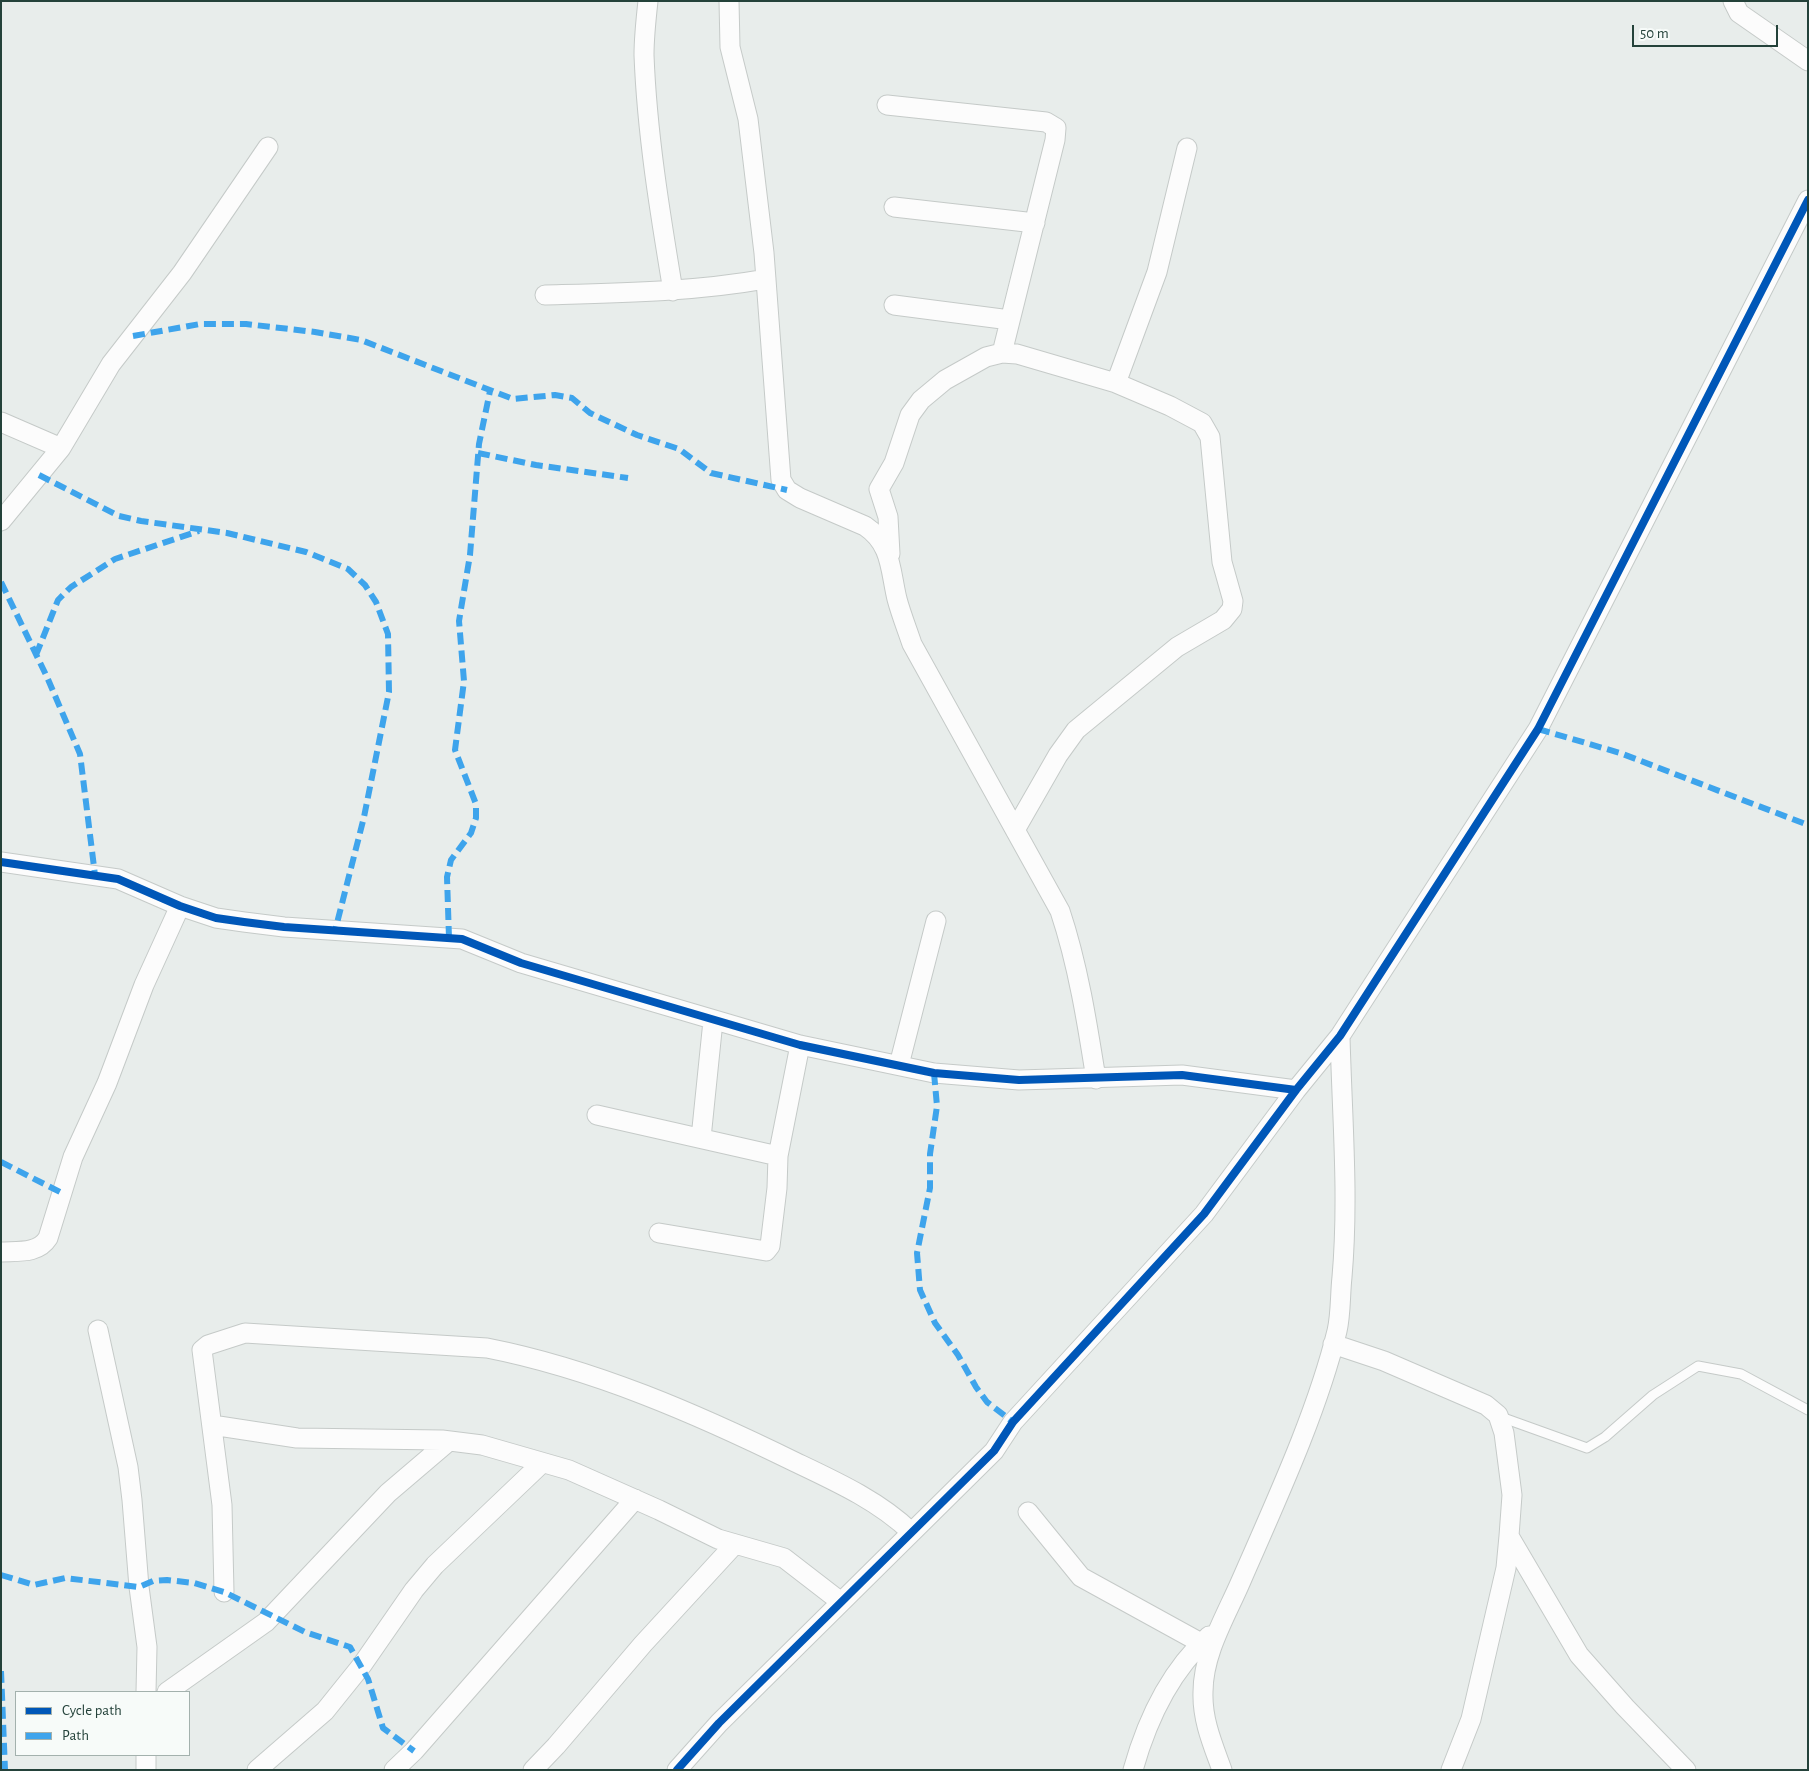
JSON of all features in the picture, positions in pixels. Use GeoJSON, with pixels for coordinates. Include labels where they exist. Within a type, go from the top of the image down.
{"type":"FeatureCollection","features":[{"type":"Feature","properties":{"kind":"street"},"geometry":{"type":"LineString","coordinates":[[648,1],[644,54],[650,129],[656,187],[673,291]]}},
{"type":"Feature","properties":{"kind":"street"},"geometry":{"type":"LineString","coordinates":[[729,1],[730,47],[748,119],[766,280],[781,480],[787,490],[800,498],[865,526],[876,533],[883,542],[890,560]]}},
{"type":"Feature","properties":{"kind":"street"},"geometry":{"type":"LineString","coordinates":[[1733,1],[1739,13],[1808,61]]}},
{"type":"Feature","properties":{"kind":"street"},"geometry":{"type":"LineString","coordinates":[[887,105],[1046,122],[1056,128],[1055,140],[1002,353]]}},
{"type":"Feature","properties":{"kind":"street"},"geometry":{"type":"LineString","coordinates":[[1,521],[61,448],[111,364],[182,273],[268,147]]}},
{"type":"Feature","properties":{"kind":"street"},"geometry":{"type":"LineString","coordinates":[[1116,383],[1157,272],[1188,148]]}},
{"type":"Feature","properties":{"kind":"street"},"geometry":{"type":"LineString","coordinates":[[677,1770],[719,1723],[994,1451],[1014,1422],[1204,1214],[1296,1090],[1340,1036],[1538,729],[1808,200]]}},
{"type":"Feature","properties":{"kind":"street"},"geometry":{"type":"LineString","coordinates":[[894,207],[1034,223]]}},
{"type":"Feature","properties":{"kind":"street"},"geometry":{"type":"LineString","coordinates":[[545,295],[673,291],[717,288],[766,280]]}},
{"type":"Feature","properties":{"kind":"street"},"geometry":{"type":"LineString","coordinates":[[894,305],[1010,320]]}},
{"type":"Feature","properties":{"kind":"street"},"geometry":{"type":"LineString","coordinates":[[1015,830],[1058,755],[1076,730],[1177,647],[1224,620],[1232,609],[1233,601],[1222,562],[1210,437],[1206,429],[1194,416],[1116,383],[1017,354],[1002,353],[986,357],[945,380],[921,400],[910,415],[894,462],[879,489],[888,517],[890,560],[897,600],[912,644],[1015,830],[1060,911],[1068,934],[1083,1001],[1096,1079]]}},
{"type":"Feature","properties":{"kind":"street"},"geometry":{"type":"LineString","coordinates":[[1,422],[61,448]]}},
{"type":"Feature","properties":{"kind":"street"},"geometry":{"type":"LineString","coordinates":[[1,862],[118,879],[180,906],[216,918],[284,927],[462,940],[521,963],[800,1046],[899,1065],[934,1074],[1019,1080],[1182,1075],[1296,1090]]}},
{"type":"Feature","properties":{"kind":"street"},"geometry":{"type":"LineString","coordinates":[[1,1252],[29,1251],[42,1246],[48,1238],[60,1192],[76,1150],[107,1083],[140,993],[180,906]]}},
{"type":"Feature","properties":{"kind":"street"},"geometry":{"type":"LineString","coordinates":[[899,1065],[936,922]]}},
{"type":"Feature","properties":{"kind":"street"},"geometry":{"type":"LineString","coordinates":[[701,1138],[713,1021]]}},
{"type":"Feature","properties":{"kind":"street"},"geometry":{"type":"LineString","coordinates":[[1222,1770],[1204,1716],[1204,1675],[1219,1627],[1241,1582],[1301,1438],[1327,1367],[1337,1328],[1344,1258],[1345,1195],[1340,1036]]}},
{"type":"Feature","properties":{"kind":"street"},"geometry":{"type":"LineString","coordinates":[[659,1233],[766,1251],[770,1246],[777,1188],[778,1156],[800,1046]]}},
{"type":"Feature","properties":{"kind":"street"},"geometry":{"type":"LineString","coordinates":[[597,1115],[778,1156]]}},
{"type":"Feature","properties":{"kind":"street"},"geometry":{"type":"LineString","coordinates":[[98,1330],[128,1467],[139,1586],[147,1647],[146,1691]]}},
{"type":"Feature","properties":{"kind":"street"},"geometry":{"type":"LineString","coordinates":[[224,1592],[222,1505],[202,1350],[208,1345],[249,1332],[487,1348],[515,1354],[614,1384],[732,1431],[819,1474],[894,1515],[911,1532]]}},
{"type":"Feature","properties":{"kind":"street"},"geometry":{"type":"LineString","coordinates":[[1333,1344],[1384,1361],[1486,1405],[1498,1415],[1504,1433],[1512,1495],[1506,1568],[1471,1719],[1451,1770]]}},
{"type":"Feature","properties":{"kind":"street"},"geometry":{"type":"LineString","coordinates":[[212,1425],[297,1438],[449,1441],[482,1445],[569,1470],[718,1539],[784,1558],[841,1602]]}},
{"type":"Feature","properties":{"kind":"street"},"geometry":{"type":"LineString","coordinates":[[168,1691],[266,1622],[388,1493],[449,1441]]}},
{"type":"Feature","properties":{"kind":"street"},"geometry":{"type":"LineString","coordinates":[[257,1770],[325,1711],[362,1665],[414,1590],[435,1565],[542,1463]]}},
{"type":"Feature","properties":{"kind":"street"},"geometry":{"type":"LineString","coordinates":[[394,1770],[421,1744],[634,1499]]}},
{"type":"Feature","properties":{"kind":"street"},"geometry":{"type":"LineString","coordinates":[[1028,1512],[1081,1578],[1201,1643]]}},
{"type":"Feature","properties":{"kind":"street"},"geometry":{"type":"LineString","coordinates":[[1509,1536],[1579,1655],[1680,1768]]}},
{"type":"Feature","properties":{"kind":"street"},"geometry":{"type":"LineString","coordinates":[[533,1770],[556,1746],[643,1644],[736,1544]]}},
{"type":"Feature","properties":{"kind":"street"},"geometry":{"type":"LineString","coordinates":[[1133,1770],[1141,1739],[1178,1670],[1201,1643],[1219,1627]]}},
{"type":"Feature","properties":{"kind":"street"},"geometry":{"type":"LineString","coordinates":[[146,1756],[146,1770]]}},
{"type":"Feature","properties":{"kind":"lane"},"geometry":{"type":"LineString","coordinates":[[1498,1415],[1587,1448],[1605,1437],[1653,1395],[1698,1366],[1741,1374],[1808,1410]]}},
{"type":"Feature","properties":{"kind":"marked path"},"geometry":{"type":"LineString","coordinates":[[133,336],[200,324],[246,324],[315,332],[361,340],[513,399],[555,395],[572,398],[590,413],[637,435],[679,449],[711,473],[787,490]]}},
{"type":"Feature","properties":{"kind":"marked path"},"geometry":{"type":"LineString","coordinates":[[449,938],[447,877],[451,860],[471,833],[476,818],[476,804],[455,750],[464,681],[459,621],[470,555],[479,444],[490,391]]}},
{"type":"Feature","properties":{"kind":"marked path"},"geometry":{"type":"LineString","coordinates":[[478,453],[536,465],[628,478]]}},
{"type":"Feature","properties":{"kind":"marked path"},"geometry":{"type":"LineString","coordinates":[[39,475],[119,516],[141,521],[227,533],[306,552],[348,569],[365,585],[376,602],[388,634],[389,692],[364,817],[335,931]]}},
{"type":"Feature","properties":{"kind":"marked path"},"geometry":{"type":"LineString","coordinates":[[36,655],[58,600],[71,587],[115,559],[199,531]]}},
{"type":"Feature","properties":{"kind":"marked path"},"geometry":{"type":"LineString","coordinates":[[1,582],[47,677],[80,754],[95,875]]}},
{"type":"Feature","properties":{"kind":"marked path"},"geometry":{"type":"LineString","coordinates":[[1538,729],[1620,753],[1808,825]]}},
{"type":"Feature","properties":{"kind":"marked path"},"geometry":{"type":"LineString","coordinates":[[934,1073],[937,1106],[930,1154],[930,1188],[917,1253],[920,1290],[935,1323],[958,1355],[976,1387],[987,1402],[1013,1422]]}},
{"type":"Feature","properties":{"kind":"marked path"},"geometry":{"type":"LineString","coordinates":[[1,1162],[60,1192]]}},
{"type":"Feature","properties":{"kind":"marked path"},"geometry":{"type":"LineString","coordinates":[[1,1575],[34,1585],[65,1578],[139,1587],[153,1581],[167,1580],[194,1583],[224,1592],[305,1632],[350,1647],[368,1679],[383,1728],[414,1751]]}},
{"type":"Feature","properties":{"kind":"marked path"},"geometry":{"type":"LineString","coordinates":[[1,1671],[5,1770]]}},
{"type":"Feature","properties":{"kind":"cycle path"},"geometry":{"type":"LineString","coordinates":[[677,1770],[719,1723],[994,1451],[1013,1422],[1204,1214],[1296,1090],[1340,1036],[1538,729],[1808,200]]}},
{"type":"Feature","properties":{"kind":"cycle path"},"geometry":{"type":"LineString","coordinates":[[1,862],[118,879],[180,906],[216,918],[284,927],[462,939],[521,963],[800,1045],[934,1073],[1019,1080],[1182,1075],[1296,1090]]}}]}
